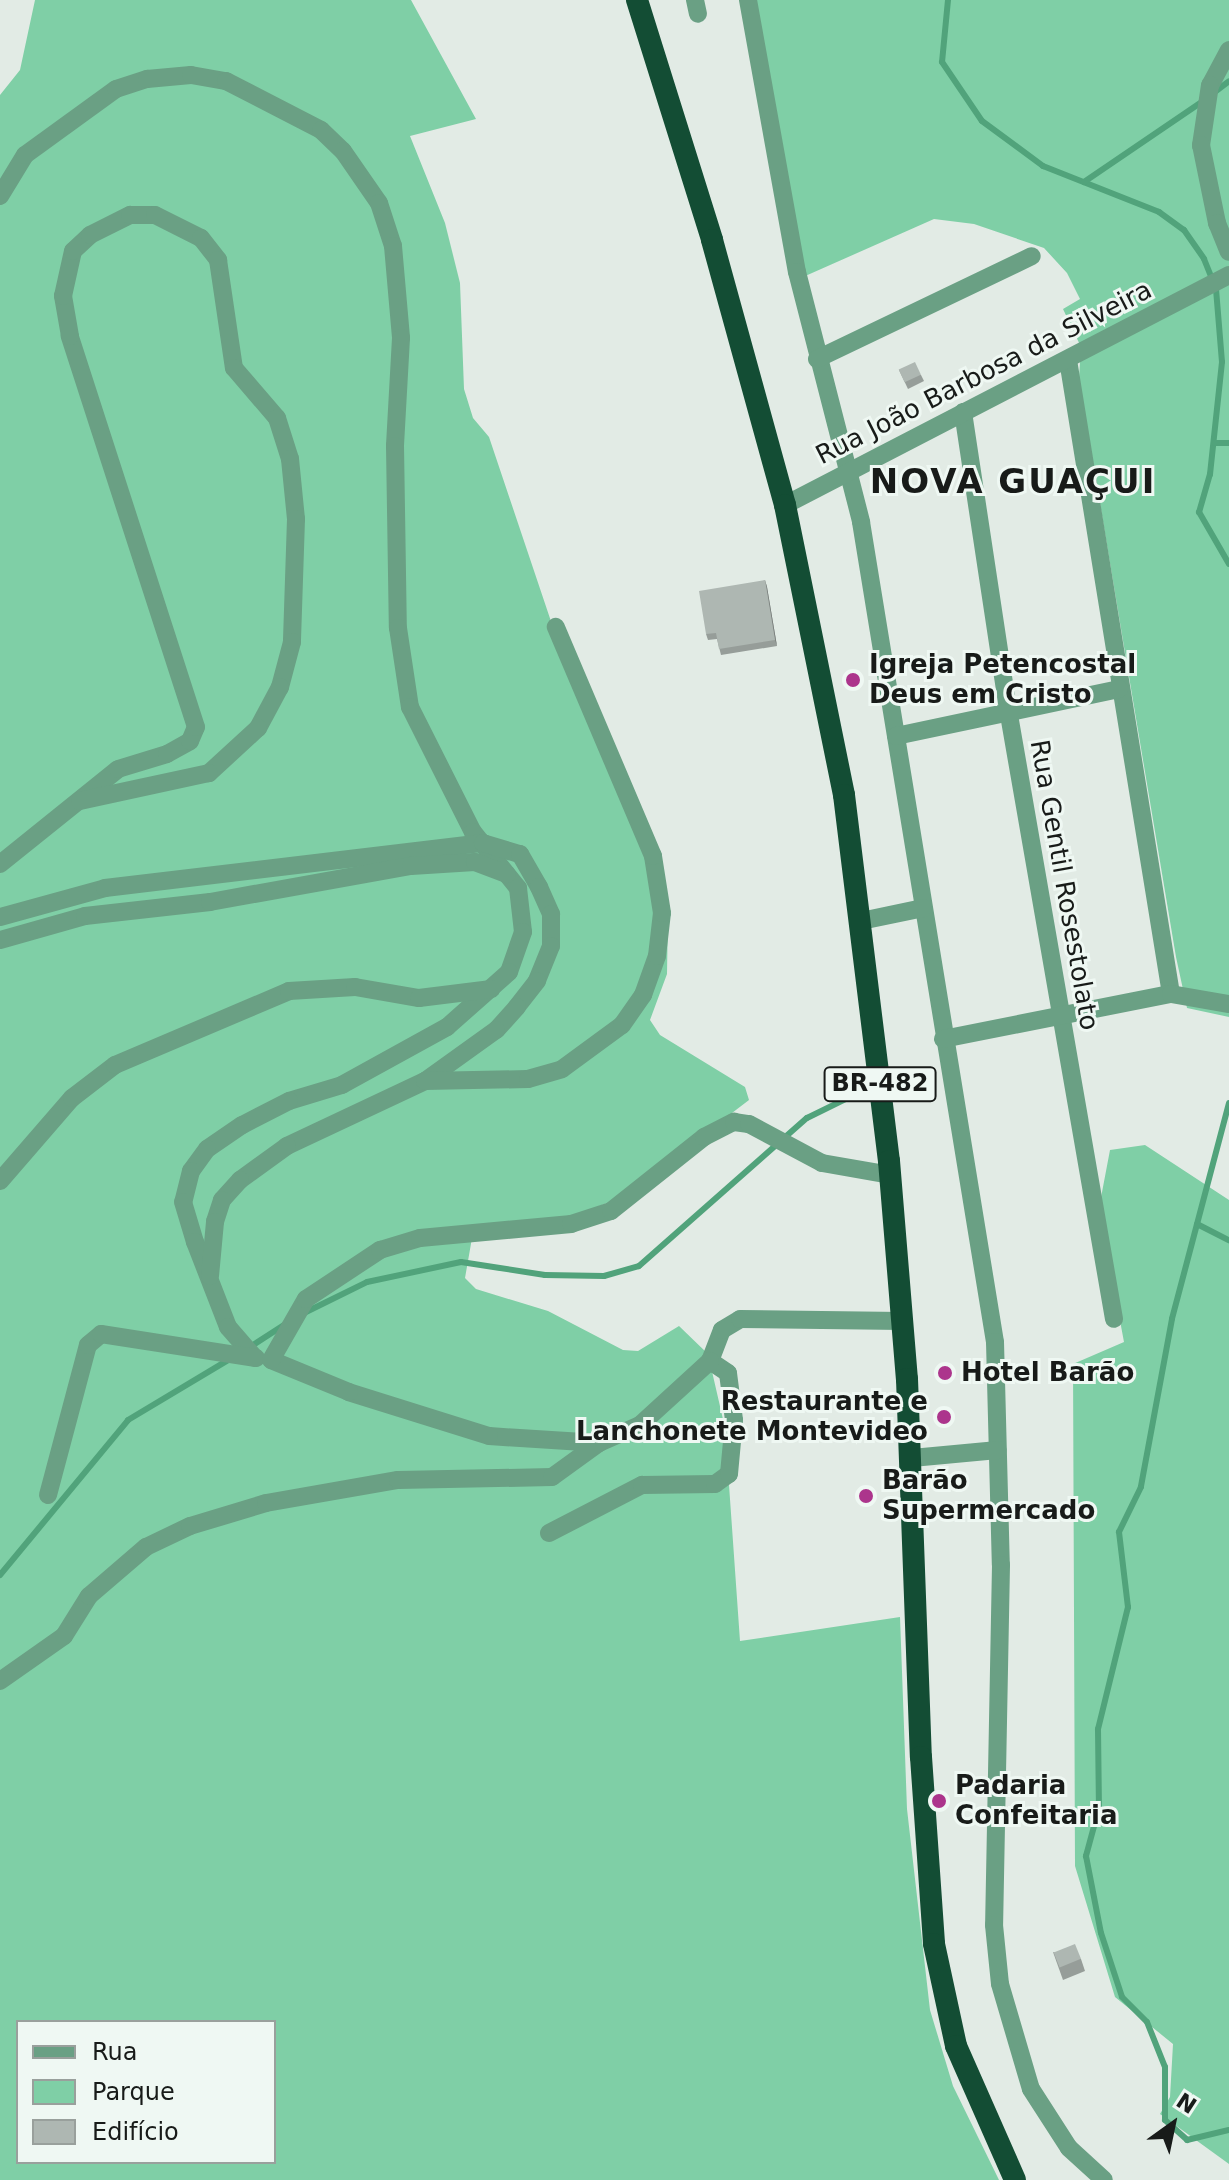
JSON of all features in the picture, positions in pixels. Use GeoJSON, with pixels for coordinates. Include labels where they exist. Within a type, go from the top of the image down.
{"type":"FeatureCollection","features":[{"type":"Feature","properties":{"kind":"highway","name":"BR-482"},"geometry":{"type":"LineString","coordinates":[[637,0],[712,240],[785,505],[844,795],[890,1175],[902,1321],[912,1458],[921,1757],[934,1944],[956,2046],[1015,2180]]}},
{"type":"Feature","properties":{"kind":"street"},"geometry":{"type":"LineString","coordinates":[[748,0],[817,359],[848,471],[896,736],[943,1039],[995,1342],[998,1450],[994,1925],[1000,1984],[1031,2089],[1069,2148],[1104,2180]]}},
{"type":"Feature","properties":{"kind":"street"},"geometry":{"type":"LineString","coordinates":[[1229,50],[1210,85],[1203,115],[1201,145],[1217,223],[1229,252]]}},
{"type":"Feature","properties":{"kind":"street"},"geometry":{"type":"LineString","coordinates":[[0,196],[25,155],[52,132],[116,89],[147,79],[191,75],[226,81],[321,130],[343,151],[379,203],[399,286],[398,628],[410,707],[483,843],[508,874],[524,908],[523,932],[509,972],[447,1027],[391,1061],[289,1101],[207,1149],[191,1171],[183,1202],[228,1327],[263,1359]]}},
{"type":"Feature","properties":{"kind":"street"},"geometry":{"type":"LineString","coordinates":[[0,864],[118,769],[190,741],[196,727],[70,336],[63,296],[73,251],[90,235],[130,215],[155,215],[201,238],[218,260],[234,368],[277,418],[290,459],[296,519],[292,642],[280,687],[258,728],[209,773],[80,801]]}},
{"type":"Feature","properties":{"kind":"street"},"geometry":{"type":"LineString","coordinates":[[817,359],[1032,256]]}},
{"type":"Feature","properties":{"kind":"street","name":"Rua João Barbosa da Silveira"},"geometry":{"type":"LineString","coordinates":[[785,505],[1220,280]]}},
{"type":"Feature","properties":{"kind":"street"},"geometry":{"type":"LineString","coordinates":[[1068,360],[1119,689],[1171,994]]}},
{"type":"Feature","properties":{"kind":"street","name":"Rua Gentil Rosestolato"},"geometry":{"type":"LineString","coordinates":[[963,412],[1008,709],[1114,1319]]}},
{"type":"Feature","properties":{"kind":"street"},"geometry":{"type":"LineString","coordinates":[[425,1081],[528,1079],[562,1069],[622,1025],[643,995],[657,956],[662,913],[653,856],[556,627]]}},
{"type":"Feature","properties":{"kind":"street"},"geometry":{"type":"LineString","coordinates":[[896,736],[1008,709],[1119,689]]}},
{"type":"Feature","properties":{"kind":"street"},"geometry":{"type":"LineString","coordinates":[[0,917],[105,888],[483,843],[520,854],[551,914],[551,946],[537,981],[496,1030],[425,1081],[287,1146],[240,1180],[222,1200],[215,1222],[210,1279]]}},
{"type":"Feature","properties":{"kind":"street"},"geometry":{"type":"LineString","coordinates":[[0,940],[85,916],[210,902],[411,866],[475,862],[508,874]]}},
{"type":"Feature","properties":{"kind":"street"},"geometry":{"type":"LineString","coordinates":[[861,921],[923,908]]}},
{"type":"Feature","properties":{"kind":"street"},"geometry":{"type":"LineString","coordinates":[[0,1181],[72,1098],[115,1065],[289,991],[355,987],[419,998],[491,989]]}},
{"type":"Feature","properties":{"kind":"street"},"geometry":{"type":"LineString","coordinates":[[943,1039],[1171,994],[1229,1004]]}},
{"type":"Feature","properties":{"kind":"street"},"geometry":{"type":"LineString","coordinates":[[263,1359],[306,1299],[380,1250],[420,1238],[571,1224],[611,1211],[704,1137],[734,1122],[749,1124],[822,1163],[890,1175]]}},
{"type":"Feature","properties":{"kind":"street"},"geometry":{"type":"LineString","coordinates":[[0,1681],[64,1636],[89,1596],[146,1547],[190,1526],[266,1503],[398,1480],[552,1477],[599,1443],[640,1425],[710,1361],[722,1330],[740,1319],[902,1321]]}},
{"type":"Feature","properties":{"kind":"street"},"geometry":{"type":"LineString","coordinates":[[48,1495],[88,1345],[101,1334],[263,1359],[349,1392],[489,1436],[599,1443]]}},
{"type":"Feature","properties":{"kind":"street"},"geometry":{"type":"LineString","coordinates":[[549,1533],[642,1485],[715,1484],[729,1474],[734,1420],[728,1373],[710,1361]]}},
{"type":"Feature","properties":{"kind":"street"},"geometry":{"type":"LineString","coordinates":[[912,1458],[998,1450]]}},
{"type":"Feature","properties":{"kind":"green space"},"geometry":{"type":"Polygon","coordinates":[[[35,0],[411,0],[476,119],[410,136],[445,223],[460,283],[464,389],[473,418],[489,437],[565,663],[668,912],[667,974],[650,1020],[660,1035],[745,1087],[749,1100],[622,1197],[572,1217],[472,1238],[465,1278],[476,1289],[548,1311],[623,1350],[638,1351],[679,1326],[708,1354],[725,1428],[740,1641],[900,1617],[907,1809],[930,2010],[953,2086],[999,2180],[0,2180],[0,95],[20,70],[35,0]]]}},
{"type":"Feature","properties":{"kind":"green space"},"geometry":{"type":"Polygon","coordinates":[[[755,0],[1229,0],[1229,1017],[1187,1008],[1176,957],[1079,378],[1081,347],[1063,309],[1080,299],[1067,273],[1044,248],[974,224],[934,219],[803,277],[755,0]]]}},
{"type":"Feature","properties":{"kind":"green space"},"geometry":{"type":"Polygon","coordinates":[[[1145,1145],[1229,1200],[1229,2164],[1160,2114],[1170,2097],[1173,2044],[1115,1997],[1075,1866],[1073,1364],[1124,1342],[1099,1208],[1110,1150],[1145,1145]]]}},
{"type":"Feature","properties":{"kind":"building"},"geometry":{"type":"Polygon","coordinates":[[[915,362],[921,375],[905,382],[899,370],[915,362]]]}},
{"type":"Feature","properties":{"kind":"building"},"geometry":{"type":"Polygon","coordinates":[[[765,580],[775,640],[719,649],[716,633],[706,634],[699,591],[765,580]]]}},
{"type":"Feature","properties":{"kind":"building"},"geometry":{"type":"Polygon","coordinates":[[[1075,1944],[1081,1959],[1060,1967],[1054,1953],[1075,1944]]]}},
{"type":"Feature","properties":{"kind":"waterway"},"geometry":{"type":"LineString","coordinates":[[948,0],[942,62],[982,121],[1043,166],[1159,212],[1184,230],[1204,259],[1216,289],[1222,362],[1210,474],[1199,512],[1229,564]]}},
{"type":"Feature","properties":{"kind":"waterway"},"geometry":{"type":"LineString","coordinates":[[1212,94],[1229,81]]}},
{"type":"Feature","properties":{"kind":"waterway"},"geometry":{"type":"LineString","coordinates":[[1084,182],[1203,101]]}},
{"type":"Feature","properties":{"kind":"waterway"},"geometry":{"type":"LineString","coordinates":[[1215,443],[1229,443]]}},
{"type":"Feature","properties":{"kind":"waterway"},"geometry":{"type":"LineString","coordinates":[[304,1313],[367,1282],[461,1262],[545,1275],[604,1276],[639,1266],[807,1118],[858,1093]]}},
{"type":"Feature","properties":{"kind":"waterway"},"geometry":{"type":"LineString","coordinates":[[1229,1103],[1172,1319],[1141,1487],[1119,1532],[1128,1607],[1098,1729],[1099,1808],[1086,1856],[1101,1933],[1122,1997],[1147,2022],[1165,2067],[1165,2120],[1187,2140],[1229,2130]]}},
{"type":"Feature","properties":{"kind":"waterway"},"geometry":{"type":"LineString","coordinates":[[1197,1224],[1229,1240]]}},
{"type":"Feature","properties":{"kind":"waterway"},"geometry":{"type":"LineString","coordinates":[[250,1347],[284,1325]]}},
{"type":"Feature","properties":{"kind":"waterway"},"geometry":{"type":"LineString","coordinates":[[0,1575],[128,1420],[230,1359]]}},
{"type":"Feature","properties":{"kind":"place","name":"Igreja Petencostal Deus em Cristo"},"geometry":{"type":"Point","coordinates":[853,680]}},
{"type":"Feature","properties":{"kind":"place","name":"Hotel Barão"},"geometry":{"type":"Point","coordinates":[945,1373]}},
{"type":"Feature","properties":{"kind":"place","name":"Restaurante e Lanchonete Montevideo"},"geometry":{"type":"Point","coordinates":[944,1417]}},
{"type":"Feature","properties":{"kind":"place","name":"Barão Supermercado"},"geometry":{"type":"Point","coordinates":[866,1496]}},
{"type":"Feature","properties":{"kind":"place","name":"Padaria Confeitaria"},"geometry":{"type":"Point","coordinates":[939,1801]}},
{"type":"Feature","properties":{"kind":"district","name":"NOVA GUAÇUI"},"geometry":{"type":"Point","coordinates":[1013,482]}}]}
